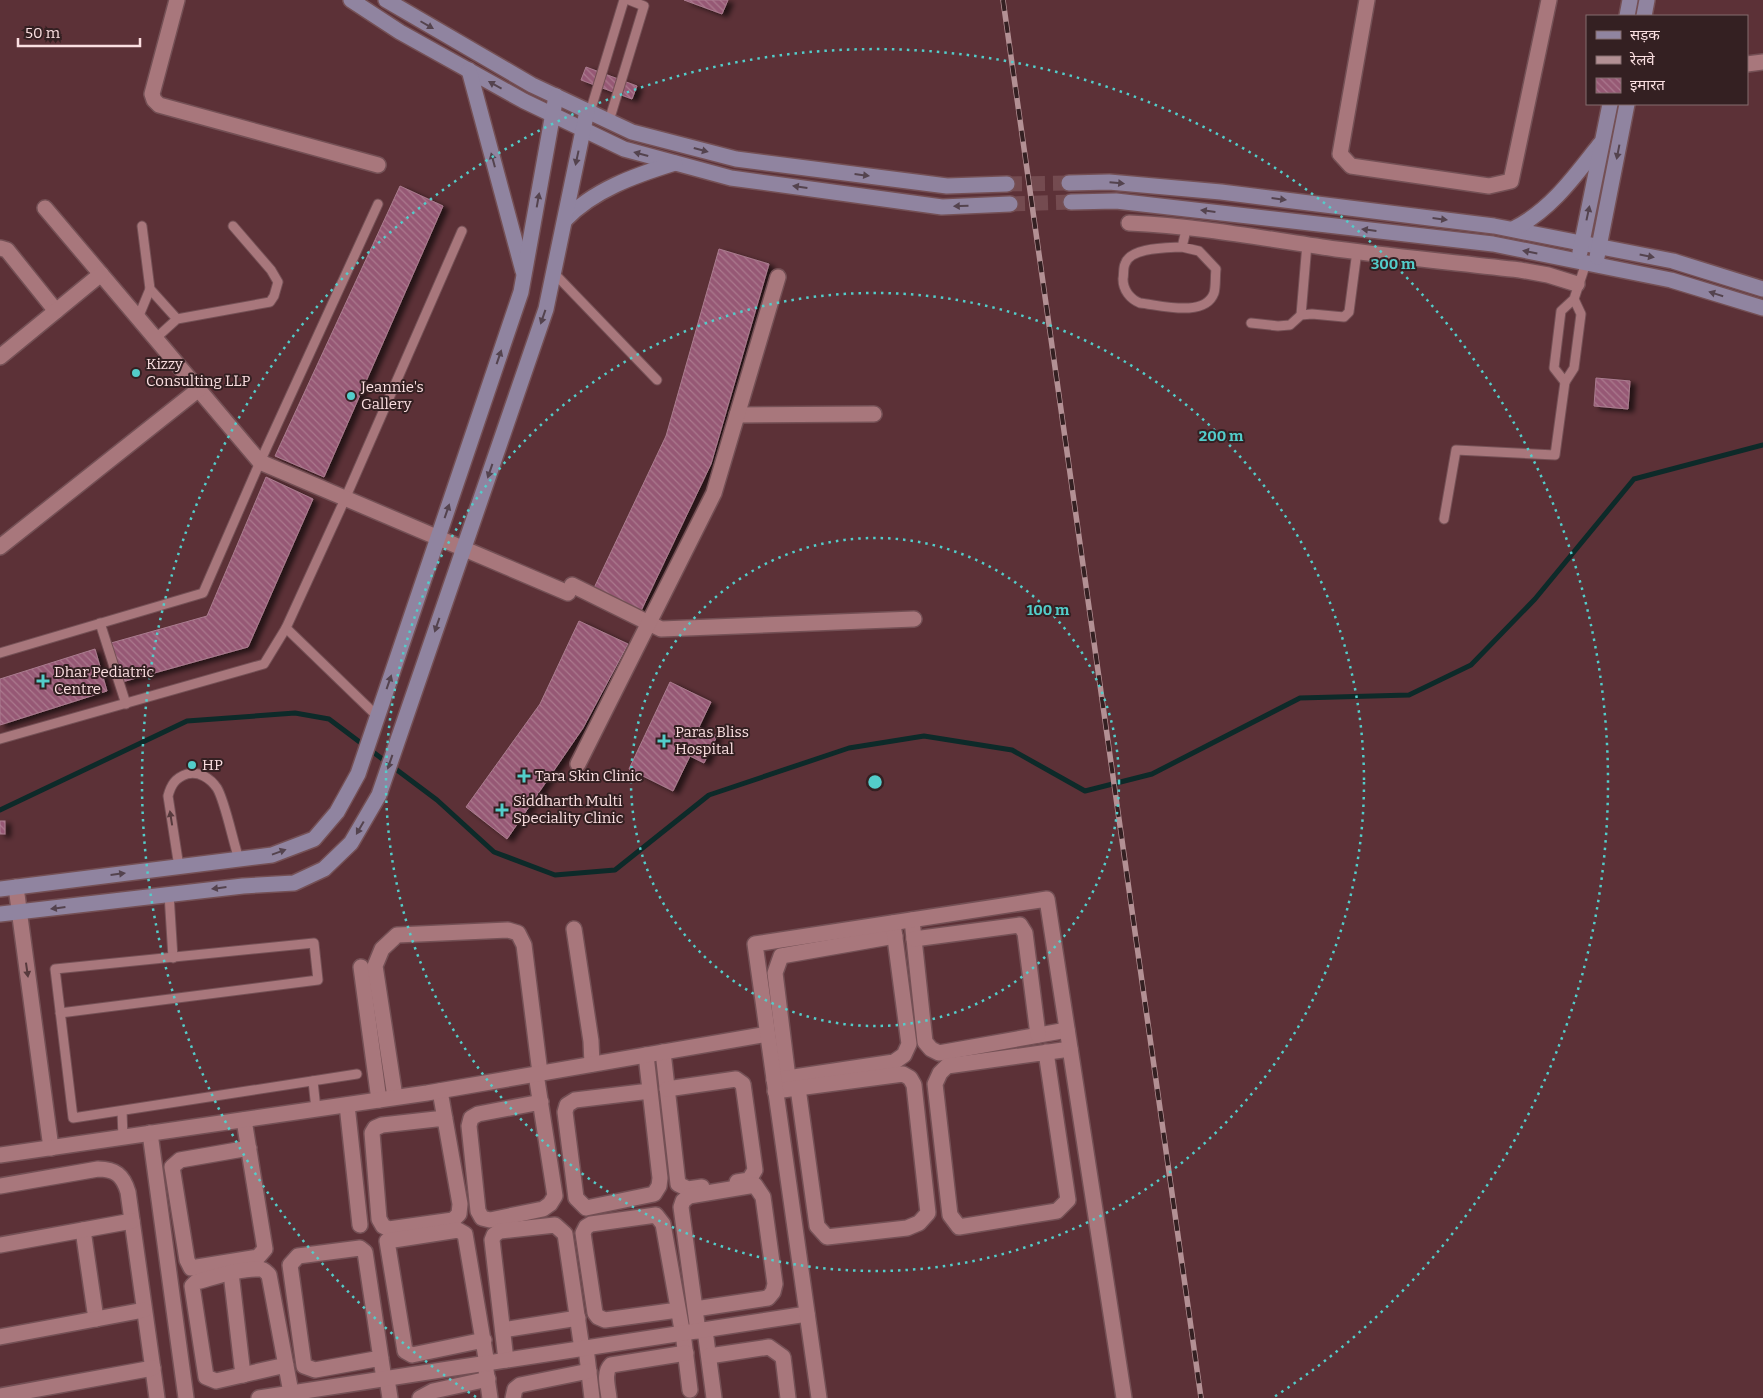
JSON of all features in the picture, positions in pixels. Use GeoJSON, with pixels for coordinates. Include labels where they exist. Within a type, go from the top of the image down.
{"type":"FeatureCollection","features":[{"type":"Feature","properties":{"kind":"street"},"geometry":{"type":"LineString","coordinates":[[177,0],[152,94],[154,100],[159,105],[378,165]]}},
{"type":"Feature","properties":{"kind":"street"},"geometry":{"type":"LineString","coordinates":[[351,0],[400,32],[468,70],[553,115],[624,149],[731,178],[942,207],[1010,204]]}},
{"type":"Feature","properties":{"kind":"street"},"geometry":{"type":"LineString","coordinates":[[386,0],[532,85],[632,132],[736,159],[947,186],[1007,184]]}},
{"type":"Feature","properties":{"kind":"street"},"geometry":{"type":"LineString","coordinates":[[1366,0],[1340,154],[1351,166],[1489,186],[1511,181],[1550,0]]}},
{"type":"Feature","properties":{"kind":"street"},"geometry":{"type":"LineString","coordinates":[[1627,15],[1630,0]]}},
{"type":"Feature","properties":{"kind":"street"},"geometry":{"type":"LineString","coordinates":[[1644,15],[1647,0]]}},
{"type":"Feature","properties":{"kind":"street"},"geometry":{"type":"LineString","coordinates":[[1748,64],[1763,62]]}},
{"type":"Feature","properties":{"kind":"street"},"geometry":{"type":"LineString","coordinates":[[468,70],[524,275]]}},
{"type":"Feature","properties":{"kind":"street"},"geometry":{"type":"LineString","coordinates":[[0,888],[272,855],[314,839],[337,812],[358,774],[521,292],[556,96]]}},
{"type":"Feature","properties":{"kind":"street"},"geometry":{"type":"LineString","coordinates":[[1587,263],[1582,243],[1610,105]]}},
{"type":"Feature","properties":{"kind":"street"},"geometry":{"type":"LineString","coordinates":[[1587,263],[1600,247],[1627,105]]}},
{"type":"Feature","properties":{"kind":"street"},"geometry":{"type":"LineString","coordinates":[[0,914],[243,886],[294,883],[324,869],[351,843],[382,785],[546,309],[588,111]]}},
{"type":"Feature","properties":{"kind":"street"},"geometry":{"type":"LineString","coordinates":[[1513,229],[1531,220],[1565,188],[1603,139]]}},
{"type":"Feature","properties":{"kind":"street"},"geometry":{"type":"LineString","coordinates":[[564,222],[578,206],[600,193],[651,170],[675,163]]}},
{"type":"Feature","properties":{"kind":"street"},"geometry":{"type":"LineString","coordinates":[[1069,183],[1109,182],[1221,192],[1513,229],[1674,261],[1762,286]]}},
{"type":"Feature","properties":{"kind":"street"},"geometry":{"type":"LineString","coordinates":[[1071,202],[1116,201],[1493,244],[1671,280],[1763,308]]}},
{"type":"Feature","properties":{"kind":"street"},"geometry":{"type":"LineString","coordinates":[[45,208],[260,462],[463,549],[570,589],[661,629],[914,619]]}},
{"type":"Feature","properties":{"kind":"street"},"geometry":{"type":"LineString","coordinates":[[1129,223],[1187,226],[1357,251],[1520,270],[1548,275],[1575,292]]}},
{"type":"Feature","properties":{"kind":"street"},"geometry":{"type":"LineString","coordinates":[[2,251],[56,311]]}},
{"type":"Feature","properties":{"kind":"street"},"geometry":{"type":"LineString","coordinates":[[0,357],[101,274]]}},
{"type":"Feature","properties":{"kind":"street"},"geometry":{"type":"LineString","coordinates":[[578,764],[714,493],[778,277]]}},
{"type":"Feature","properties":{"kind":"street"},"geometry":{"type":"LineString","coordinates":[[0,547],[199,389]]}},
{"type":"Feature","properties":{"kind":"street"},"geometry":{"type":"LineString","coordinates":[[737,415],[874,414]]}},
{"type":"Feature","properties":{"kind":"street"},"geometry":{"type":"LineString","coordinates":[[16,887],[51,1148]]}},
{"type":"Feature","properties":{"kind":"street"},"geometry":{"type":"LineString","coordinates":[[819,1398],[807,1314],[784,1084],[775,973],[777,962],[781,956],[894,929],[912,920],[1046,899],[1124,1398]]}},
{"type":"Feature","properties":{"kind":"street"},"geometry":{"type":"LineString","coordinates":[[912,920],[925,1042],[931,1049],[938,1053],[1067,1030]]}},
{"type":"Feature","properties":{"kind":"street"},"geometry":{"type":"LineString","coordinates":[[914,939],[1020,925],[1025,932],[1038,1035]]}},
{"type":"Feature","properties":{"kind":"street"},"geometry":{"type":"LineString","coordinates":[[574,929],[591,1041],[592,1064]]}},
{"type":"Feature","properties":{"kind":"street"},"geometry":{"type":"LineString","coordinates":[[784,1084],[903,1074],[910,1078],[914,1085],[928,1213],[919,1223],[907,1228],[827,1237],[817,1226],[784,1084],[767,1034],[755,944],[894,929]]}},
{"type":"Feature","properties":{"kind":"street"},"geometry":{"type":"LineString","coordinates":[[784,1084],[894,1062],[904,1055],[909,1044],[894,929]]}},
{"type":"Feature","properties":{"kind":"street"},"geometry":{"type":"LineString","coordinates":[[396,1097],[375,966],[382,950],[397,936],[508,930],[518,933],[524,945],[541,1102],[555,1196],[544,1210],[490,1220],[482,1218],[478,1211],[469,1126],[471,1118],[478,1114],[541,1102]]}},
{"type":"Feature","properties":{"kind":"street"},"geometry":{"type":"LineString","coordinates":[[361,967],[379,1100]]}},
{"type":"Feature","properties":{"kind":"street"},"geometry":{"type":"LineString","coordinates":[[0,1153],[123,1138],[440,1091],[767,1034]]}},
{"type":"Feature","properties":{"kind":"street"},"geometry":{"type":"LineString","coordinates":[[1046,1052],[1068,1200],[1057,1211],[959,1227],[950,1215],[935,1084],[940,1073],[947,1066],[1046,1052],[1070,1049]]}},
{"type":"Feature","properties":{"kind":"street"},"geometry":{"type":"LineString","coordinates":[[663,1052],[667,1089],[678,1184],[688,1189],[749,1180],[755,1170],[743,1084],[736,1079],[667,1089]]}},
{"type":"Feature","properties":{"kind":"street"},"geometry":{"type":"LineString","coordinates":[[646,1055],[650,1091],[659,1186],[654,1194],[586,1208],[576,1198],[565,1112],[567,1105],[575,1100],[650,1091]]}},
{"type":"Feature","properties":{"kind":"street"},"geometry":{"type":"LineString","coordinates":[[440,1091],[445,1118],[460,1204],[459,1214],[453,1220],[389,1229],[383,1226],[379,1219],[372,1133],[375,1128],[382,1126],[445,1118]]}},
{"type":"Feature","properties":{"kind":"street"},"geometry":{"type":"LineString","coordinates":[[347,1105],[360,1225]]}},
{"type":"Feature","properties":{"kind":"street"},"geometry":{"type":"LineString","coordinates":[[244,1120],[249,1148],[265,1249],[258,1256],[192,1268],[187,1260],[172,1167],[180,1160],[249,1148]]}},
{"type":"Feature","properties":{"kind":"street"},"geometry":{"type":"LineString","coordinates":[[150,1134],[186,1398]]}},
{"type":"Feature","properties":{"kind":"street"},"geometry":{"type":"LineString","coordinates":[[0,1186],[109,1169],[120,1174],[125,1183],[132,1221],[157,1398]]}},
{"type":"Feature","properties":{"kind":"street"},"geometry":{"type":"LineString","coordinates":[[690,1390],[686,1353],[695,1331],[695,1309],[681,1207],[683,1201],[689,1196],[755,1185],[763,1197],[775,1284],[773,1292],[768,1298],[695,1309]]}},
{"type":"Feature","properties":{"kind":"street"},"geometry":{"type":"LineString","coordinates":[[678,1310],[605,1320],[598,1318],[595,1313],[583,1234],[586,1227],[590,1224],[656,1215],[661,1219],[678,1310],[695,1331],[709,1356],[714,1398]]}},
{"type":"Feature","properties":{"kind":"street"},"geometry":{"type":"LineString","coordinates":[[0,1245],[132,1221]]}},
{"type":"Feature","properties":{"kind":"street"},"geometry":{"type":"LineString","coordinates":[[506,1360],[492,1240],[494,1235],[500,1231],[555,1226],[560,1228],[565,1234],[592,1398]]}},
{"type":"Feature","properties":{"kind":"street"},"geometry":{"type":"LineString","coordinates":[[83,1230],[96,1319]]}},
{"type":"Feature","properties":{"kind":"street"},"geometry":{"type":"LineString","coordinates":[[484,1340],[412,1355],[408,1354],[387,1240],[458,1230],[464,1231],[484,1340],[490,1398]]}},
{"type":"Feature","properties":{"kind":"street"},"geometry":{"type":"LineString","coordinates":[[381,1358],[315,1370],[304,1366],[290,1266],[292,1260],[298,1256],[360,1248],[365,1252],[381,1358],[390,1398]]}},
{"type":"Feature","properties":{"kind":"street"},"geometry":{"type":"LineString","coordinates":[[286,1365],[216,1381],[206,1377],[192,1286],[196,1282],[261,1268],[269,1275],[286,1365],[291,1396]]}},
{"type":"Feature","properties":{"kind":"street"},"geometry":{"type":"LineString","coordinates":[[231,1273],[243,1375]]}},
{"type":"Feature","properties":{"kind":"street"},"geometry":{"type":"LineString","coordinates":[[0,1336],[144,1310]]}},
{"type":"Feature","properties":{"kind":"street"},"geometry":{"type":"LineString","coordinates":[[420,1398],[506,1360],[807,1314]]}},
{"type":"Feature","properties":{"kind":"street"},"geometry":{"type":"LineString","coordinates":[[503,1330],[578,1318]]}},
{"type":"Feature","properties":{"kind":"street"},"geometry":{"type":"LineString","coordinates":[[709,1356],[769,1347],[782,1357],[788,1398]]}},
{"type":"Feature","properties":{"kind":"street"},"geometry":{"type":"LineString","coordinates":[[608,1398],[606,1376],[607,1369],[611,1365],[686,1353]]}},
{"type":"Feature","properties":{"kind":"street"},"geometry":{"type":"LineString","coordinates":[[0,1396],[153,1368]]}},
{"type":"Feature","properties":{"kind":"street"},"geometry":{"type":"LineString","coordinates":[[259,1398],[291,1396],[386,1379],[487,1369]]}},
{"type":"Feature","properties":{"kind":"street"},"geometry":{"type":"LineString","coordinates":[[513,1398],[515,1390],[520,1385],[589,1371]]}},
{"type":"Feature","properties":{"kind":"lane"},"geometry":{"type":"LineString","coordinates":[[588,111],[624,0]]}},
{"type":"Feature","properties":{"kind":"lane"},"geometry":{"type":"LineString","coordinates":[[609,121],[644,6],[629,0]]}},
{"type":"Feature","properties":{"kind":"lane"},"geometry":{"type":"LineString","coordinates":[[0,653],[203,594],[260,462],[378,204]]}},
{"type":"Feature","properties":{"kind":"lane"},"geometry":{"type":"LineString","coordinates":[[138,318],[150,289],[142,226]]}},
{"type":"Feature","properties":{"kind":"lane"},"geometry":{"type":"LineString","coordinates":[[156,338],[177,319],[270,302],[278,282],[271,270],[233,226]]}},
{"type":"Feature","properties":{"kind":"lane"},"geometry":{"type":"LineString","coordinates":[[1182,247],[1187,226]]}},
{"type":"Feature","properties":{"kind":"lane"},"geometry":{"type":"LineString","coordinates":[[0,739],[264,664],[286,628],[345,499],[462,231]]}},
{"type":"Feature","properties":{"kind":"lane"},"geometry":{"type":"LineString","coordinates":[[1301,315],[1307,244]]}},
{"type":"Feature","properties":{"kind":"lane"},"geometry":{"type":"LineString","coordinates":[[1182,247],[1199,251],[1216,269],[1214,292],[1208,303],[1196,308],[1140,303],[1128,295],[1123,285],[1125,262],[1129,257],[1151,249],[1182,247]]}},
{"type":"Feature","properties":{"kind":"lane"},"geometry":{"type":"LineString","coordinates":[[1251,323],[1278,326],[1290,324],[1301,315],[1312,314],[1344,317],[1349,312],[1357,251]]}},
{"type":"Feature","properties":{"kind":"lane"},"geometry":{"type":"LineString","coordinates":[[1565,382],[1554,368],[1561,311],[1575,292],[1587,263]]}},
{"type":"Feature","properties":{"kind":"lane"},"geometry":{"type":"LineString","coordinates":[[553,272],[657,380]]}},
{"type":"Feature","properties":{"kind":"lane"},"geometry":{"type":"LineString","coordinates":[[150,289],[177,319]]}},
{"type":"Feature","properties":{"kind":"lane"},"geometry":{"type":"LineString","coordinates":[[1444,519],[1456,450],[1555,455],[1565,382],[1574,368],[1581,314],[1575,292]]}},
{"type":"Feature","properties":{"kind":"lane"},"geometry":{"type":"LineString","coordinates":[[100,623],[126,704]]}},
{"type":"Feature","properties":{"kind":"lane"},"geometry":{"type":"LineString","coordinates":[[286,628],[375,722]]}},
{"type":"Feature","properties":{"kind":"lane"},"geometry":{"type":"LineString","coordinates":[[179,866],[168,796],[171,786],[179,777],[191,773],[204,775],[217,788],[239,859]]}},
{"type":"Feature","properties":{"kind":"lane"},"geometry":{"type":"LineString","coordinates":[[168,894],[173,958]]}},
{"type":"Feature","properties":{"kind":"lane"},"geometry":{"type":"LineString","coordinates":[[60,1013],[318,980],[314,943],[55,969],[60,1013],[73,1118],[356,1074]]}},
{"type":"Feature","properties":{"kind":"lane"},"geometry":{"type":"LineString","coordinates":[[313,1081],[316,1109]]}},
{"type":"Feature","properties":{"kind":"lane"},"geometry":{"type":"LineString","coordinates":[[122,1111],[123,1138]]}},
{"type":"Feature","properties":{"kind":"building"},"geometry":{"type":"Polygon","coordinates":[[[684,0],[728,0],[722,14],[684,0]]]}},
{"type":"Feature","properties":{"kind":"building"},"geometry":{"type":"Polygon","coordinates":[[[586,67],[637,86],[632,99],[581,80],[586,67]]]}},
{"type":"Feature","properties":{"kind":"building"},"geometry":{"type":"Polygon","coordinates":[[[400,186],[443,206],[324,477],[275,456],[400,186]]]}},
{"type":"Feature","properties":{"kind":"building"},"geometry":{"type":"Polygon","coordinates":[[[719,249],[769,264],[711,464],[640,613],[594,588],[666,436],[719,249]]]}},
{"type":"Feature","properties":{"kind":"building"},"geometry":{"type":"Polygon","coordinates":[[[1596,378],[1630,381],[1628,409],[1594,406],[1596,378]]]}},
{"type":"Feature","properties":{"kind":"building"},"geometry":{"type":"Polygon","coordinates":[[[266,477],[313,499],[248,647],[122,682],[111,643],[207,616],[266,477]]]}},
{"type":"Feature","properties":{"kind":"building"},"geometry":{"type":"Polygon","coordinates":[[[579,621],[628,644],[583,728],[507,839],[466,807],[540,704],[579,621]]]}},
{"type":"Feature","properties":{"kind":"building"},"geometry":{"type":"Polygon","coordinates":[[[95,649],[107,691],[0,725],[0,679],[95,649]]]}},
{"type":"Feature","properties":{"kind":"building"},"geometry":{"type":"Polygon","coordinates":[[[670,682],[711,702],[699,727],[717,736],[704,763],[690,756],[673,791],[629,769],[670,682]]]}},
{"type":"Feature","properties":{"kind":"building"},"geometry":{"type":"Polygon","coordinates":[[[0,821],[5,821],[5,834],[0,834],[0,821]]]}},
{"type":"Feature","properties":{"kind":"waterway"},"geometry":{"type":"LineString","coordinates":[[0,810],[187,721],[295,713],[329,719],[437,800],[494,852],[555,875],[615,870],[709,795],[849,748],[924,736],[1012,750],[1085,791],[1152,774],[1300,698],[1409,695],[1471,665],[1535,599],[1634,479],[1763,445]]}},
{"type":"Feature","properties":{"kind":"tunnel"},"geometry":{"type":"LineString","coordinates":[[1007,184],[1069,183]]}},
{"type":"Feature","properties":{"kind":"tunnel"},"geometry":{"type":"LineString","coordinates":[[1010,204],[1071,202]]}},
{"type":"Feature","properties":{"kind":"railway"},"geometry":{"type":"LineString","coordinates":[[1003,0],[1201,1398]]}},
{"type":"Feature","properties":{"kind":"place","name":"Kizzy Consulting LLP"},"geometry":{"type":"Point","coordinates":[136,373]}},
{"type":"Feature","properties":{"kind":"place","name":"Jeannie's Gallery"},"geometry":{"type":"Point","coordinates":[351,396]}},
{"type":"Feature","properties":{"kind":"place","name":"Dhar Pediatric Centre"},"geometry":{"type":"Point","coordinates":[43,681]}},
{"type":"Feature","properties":{"kind":"place","name":"Paras Bliss Hospital"},"geometry":{"type":"Point","coordinates":[664,741]}},
{"type":"Feature","properties":{"kind":"place","name":"HP"},"geometry":{"type":"Point","coordinates":[192,765]}},
{"type":"Feature","properties":{"kind":"place","name":"Tara Skin Clinic"},"geometry":{"type":"Point","coordinates":[524,776]}},
{"type":"Feature","properties":{"kind":"place","name":"Siddharth Multi Speciality Clinic"},"geometry":{"type":"Point","coordinates":[502,810]}}]}
